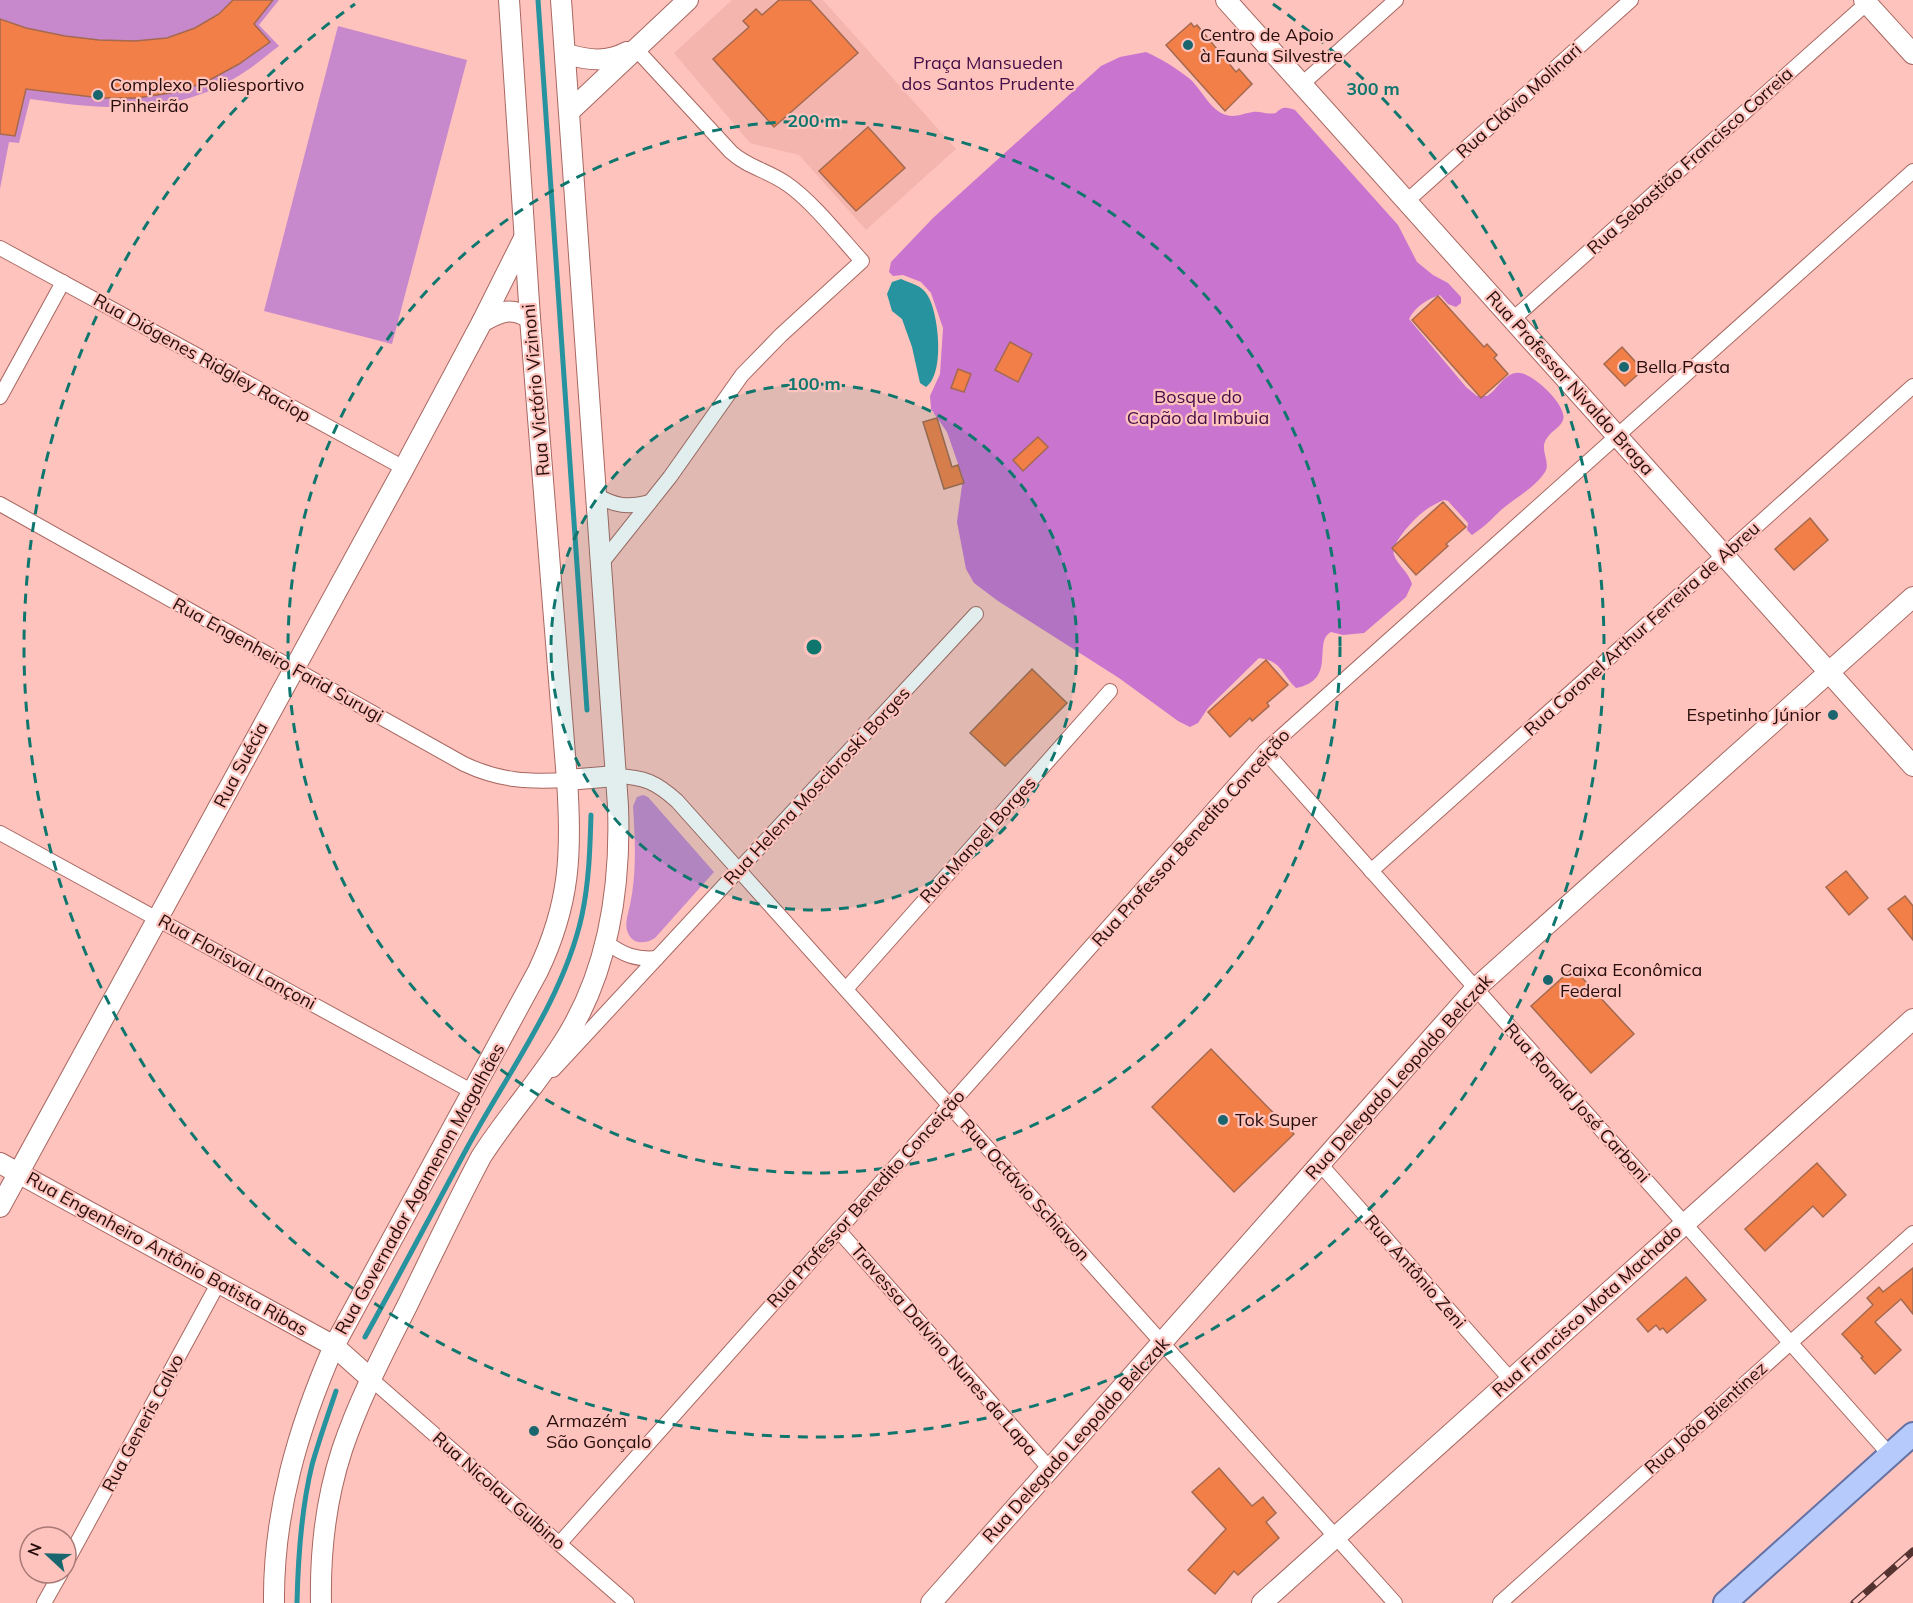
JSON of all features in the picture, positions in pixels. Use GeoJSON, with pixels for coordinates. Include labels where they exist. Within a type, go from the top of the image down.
{"type":"FeatureCollection","features":[{"type":"Feature","properties":{"kind":"main road"},"geometry":{"type":"LineString","coordinates":[[1725,1603],[1913,1434]]}},
{"type":"Feature","properties":{"kind":"street","name":"Rua Victório Vizinoni"},"geometry":{"type":"LineString","coordinates":[[509,0],[530,318],[567,780]]}},
{"type":"Feature","properties":{"kind":"street"},"geometry":{"type":"LineString","coordinates":[[561,0],[616,776],[567,780]]}},
{"type":"Feature","properties":{"kind":"street"},"geometry":{"type":"LineString","coordinates":[[570,111],[688,0]]}},
{"type":"Feature","properties":{"kind":"street","name":"Rua Professor Nivaldo Braga"},"geometry":{"type":"LineString","coordinates":[[1226,0],[1913,766]]}},
{"type":"Feature","properties":{"kind":"street"},"geometry":{"type":"LineString","coordinates":[[1302,84],[1396,0]]}},
{"type":"Feature","properties":{"kind":"street","name":"Rua Clávio Molinari"},"geometry":{"type":"LineString","coordinates":[[1407,201],[1631,0]]}},
{"type":"Feature","properties":{"kind":"street"},"geometry":{"type":"LineString","coordinates":[[1866,1],[1913,54]]}},
{"type":"Feature","properties":{"kind":"street","name":"Rua Sebastião Francisco Correia"},"geometry":{"type":"LineString","coordinates":[[1513,320],[1866,1]]}},
{"type":"Feature","properties":{"kind":"street"},"geometry":{"type":"LineString","coordinates":[[566,54],[608,60],[635,48]]}},
{"type":"Feature","properties":{"kind":"street"},"geometry":{"type":"LineString","coordinates":[[600,565],[650,502],[742,375],[781,335],[862,261],[794,189],[731,152],[635,48]]}},
{"type":"Feature","properties":{"kind":"street","name":"Rua Professor Benedito Conceição"},"geometry":{"type":"LineString","coordinates":[[559,1544],[1265,751],[1913,171]]}},
{"type":"Feature","properties":{"kind":"street","name":"Rua Suécia"},"geometry":{"type":"LineString","coordinates":[[0,1207],[404,468],[482,322],[524,237]]}},
{"type":"Feature","properties":{"kind":"street","name":"Rua Diógenes Ridgley Raciop"},"geometry":{"type":"LineString","coordinates":[[0,248],[404,468]]}},
{"type":"Feature","properties":{"kind":"street"},"geometry":{"type":"LineString","coordinates":[[0,397],[63,282]]}},
{"type":"Feature","properties":{"kind":"street"},"geometry":{"type":"LineString","coordinates":[[482,322],[503,311],[515,311],[530,318]]}},
{"type":"Feature","properties":{"kind":"street","name":"Rua Coronel Arthur Ferreira de Abreu"},"geometry":{"type":"LineString","coordinates":[[1371,871],[1913,386]]}},
{"type":"Feature","properties":{"kind":"street"},"geometry":{"type":"LineString","coordinates":[[596,495],[621,507],[650,502]]}},
{"type":"Feature","properties":{"kind":"street","name":"Rua Engenheiro Farid Surugi"},"geometry":{"type":"LineString","coordinates":[[0,504],[478,770],[491,776],[521,781],[567,780]]}},
{"type":"Feature","properties":{"kind":"street","name":"Rua Delegado Leopoldo Belczak"},"geometry":{"type":"LineString","coordinates":[[931,1603],[1476,988],[1913,597]]}},
{"type":"Feature","properties":{"kind":"street","name":"Rua Helena Moscibroski Borges"},"geometry":{"type":"LineString","coordinates":[[501,1127],[976,614]]}},
{"type":"Feature","properties":{"kind":"street","name":"Rua Manoel Borges"},"geometry":{"type":"LineString","coordinates":[[846,990],[1110,691]]}},
{"type":"Feature","properties":{"kind":"street","name":"Rua Ronald José Carboni"},"geometry":{"type":"LineString","coordinates":[[1265,751],[1890,1455]]}},
{"type":"Feature","properties":{"kind":"street","name":"Rua Governador Agamenon Magalhães"},"geometry":{"type":"LineString","coordinates":[[321,1603],[322,1553],[333,1486],[342,1452],[371,1379],[481,1157],[545,1070],[575,1024],[587,998],[606,942],[617,888],[619,862],[616,776]]}},
{"type":"Feature","properties":{"kind":"street","name":"Rua Octávio Schiavon"},"geometry":{"type":"LineString","coordinates":[[616,776],[643,778],[666,791],[1395,1603]]}},
{"type":"Feature","properties":{"kind":"street","name":"Rua Governador Agamenon Magalhães"},"geometry":{"type":"LineString","coordinates":[[274,1603],[277,1544],[292,1460],[314,1394],[334,1346],[538,971],[558,925],[568,880],[570,849],[567,780]]}},
{"type":"Feature","properties":{"kind":"street","name":"Rua Florisval Lançoni"},"geometry":{"type":"LineString","coordinates":[[0,833],[473,1092]]}},
{"type":"Feature","properties":{"kind":"street"},"geometry":{"type":"LineString","coordinates":[[606,942],[629,957],[643,960],[657,958]]}},
{"type":"Feature","properties":{"kind":"street","name":"Rua Francisco Mota Machado"},"geometry":{"type":"LineString","coordinates":[[1262,1603],[1913,1019]]}},
{"type":"Feature","properties":{"kind":"street","name":"Rua Engenheiro Antônio Batista Ribas"},"geometry":{"type":"LineString","coordinates":[[0,1162],[334,1346],[371,1379]]}},
{"type":"Feature","properties":{"kind":"street","name":"Rua Antônio Zeni"},"geometry":{"type":"LineString","coordinates":[[1320,1164],[1510,1380]]}},
{"type":"Feature","properties":{"kind":"street","name":"Travessa Dalvino Nunes da Lapa"},"geometry":{"type":"LineString","coordinates":[[838,1230],[1050,1469]]}},
{"type":"Feature","properties":{"kind":"street","name":"Rua João Bientinez"},"geometry":{"type":"LineString","coordinates":[[1500,1603],[1913,1233]]}},
{"type":"Feature","properties":{"kind":"street","name":"Rua Generis Calvo"},"geometry":{"type":"LineString","coordinates":[[78,1541],[219,1282]]}},
{"type":"Feature","properties":{"kind":"street","name":"Rua Nicolau Gulbino"},"geometry":{"type":"LineString","coordinates":[[371,1379],[627,1603]]}},
{"type":"Feature","properties":{"kind":"street"},"geometry":{"type":"LineString","coordinates":[[44,1603],[54,1585]]}},
{"type":"Feature","properties":{"kind":"shaded area","name":"Complexo Poliesportivo Pinheirão"},"geometry":{"type":"Polygon","coordinates":[[[0,0],[279,0],[259,25],[279,46],[221,86],[168,103],[114,107],[30,99],[19,143],[9,142],[0,189],[0,0]]]}},
{"type":"Feature","properties":{"kind":"shaded area"},"geometry":{"type":"Polygon","coordinates":[[[732,0],[823,0],[956,149],[866,230],[799,155],[750,143],[674,53],[732,0]]]}},
{"type":"Feature","properties":{"kind":"shaded area"},"geometry":{"type":"Polygon","coordinates":[[[338,26],[467,60],[392,344],[264,311],[338,26]]]}},
{"type":"Feature","properties":{"kind":"shaded area"},"geometry":{"type":"Polygon","coordinates":[[[643,795],[648,797],[714,872],[655,938],[640,942],[630,937],[626,923],[635,868],[633,806],[637,797],[643,795]]]}},
{"type":"Feature","properties":{"kind":"green space","name":"Bosque do Capão da Imbuia"},"geometry":{"type":"Polygon","coordinates":[[[1146,52],[1169,64],[1190,79],[1216,109],[1226,115],[1276,113],[1285,108],[1295,110],[1398,225],[1417,262],[1448,283],[1461,297],[1461,303],[1456,307],[1448,304],[1440,295],[1435,297],[1418,307],[1409,319],[1466,387],[1477,396],[1487,396],[1510,375],[1520,373],[1533,379],[1549,392],[1563,414],[1563,420],[1544,445],[1547,466],[1545,472],[1524,493],[1472,535],[1467,530],[1468,523],[1448,501],[1444,500],[1428,508],[1414,520],[1399,538],[1394,550],[1396,559],[1412,584],[1406,597],[1364,633],[1343,635],[1331,632],[1323,644],[1321,669],[1317,677],[1309,684],[1296,688],[1277,665],[1259,658],[1208,708],[1198,723],[1190,727],[974,583],[966,569],[957,522],[963,478],[947,432],[931,409],[930,396],[940,374],[943,328],[931,293],[921,282],[903,275],[893,276],[889,272],[891,262],[933,218],[1101,66],[1120,57],[1146,52]]]}},
{"type":"Feature","properties":{"kind":"water"},"geometry":{"type":"Polygon","coordinates":[[[901,279],[926,292],[935,316],[938,358],[932,380],[926,387],[920,383],[912,347],[902,319],[892,311],[887,294],[892,282],[901,279]]]}},
{"type":"Feature","properties":{"kind":"building","name":"Complexo Poliesportivo Pinheirão"},"geometry":{"type":"Polygon","coordinates":[[[233,0],[273,0],[254,24],[270,42],[239,64],[204,83],[170,93],[137,98],[101,98],[26,89],[15,136],[0,134],[0,19],[26,28],[65,36],[135,41],[167,38],[195,28],[219,14],[233,0]]]}},
{"type":"Feature","properties":{"kind":"building"},"geometry":{"type":"Polygon","coordinates":[[[779,0],[810,0],[858,53],[774,127],[713,59],[749,27],[743,21],[756,9],[762,15],[779,0]]]}},
{"type":"Feature","properties":{"kind":"building"},"geometry":{"type":"Polygon","coordinates":[[[1191,23],[1194,27],[1197,25],[1236,72],[1239,69],[1252,84],[1225,111],[1166,45],[1191,23]]]}},
{"type":"Feature","properties":{"kind":"building"},"geometry":{"type":"Polygon","coordinates":[[[868,127],[905,168],[856,211],[819,171],[868,127]]]}},
{"type":"Feature","properties":{"kind":"building"},"geometry":{"type":"Polygon","coordinates":[[[1438,296],[1484,347],[1487,344],[1497,355],[1494,358],[1508,374],[1481,398],[1412,320],[1438,296]]]}},
{"type":"Feature","properties":{"kind":"building"},"geometry":{"type":"Polygon","coordinates":[[[1010,342],[1032,354],[1018,382],[995,370],[1010,342]]]}},
{"type":"Feature","properties":{"kind":"building","name":"Bella Pasta"},"geometry":{"type":"Polygon","coordinates":[[[1622,347],[1643,370],[1625,386],[1604,364],[1622,347]]]}},
{"type":"Feature","properties":{"kind":"building"},"geometry":{"type":"Polygon","coordinates":[[[958,369],[971,374],[964,392],[951,388],[958,369]]]}},
{"type":"Feature","properties":{"kind":"building"},"geometry":{"type":"Polygon","coordinates":[[[937,418],[952,467],[958,465],[964,483],[944,489],[923,422],[937,418]]]}},
{"type":"Feature","properties":{"kind":"building"},"geometry":{"type":"Polygon","coordinates":[[[1038,437],[1048,447],[1023,471],[1013,460],[1038,437]]]}},
{"type":"Feature","properties":{"kind":"building"},"geometry":{"type":"Polygon","coordinates":[[[1443,502],[1466,527],[1416,575],[1392,548],[1443,502]]]}},
{"type":"Feature","properties":{"kind":"building"},"geometry":{"type":"Polygon","coordinates":[[[1810,518],[1828,540],[1794,570],[1775,549],[1810,518]]]}},
{"type":"Feature","properties":{"kind":"building"},"geometry":{"type":"Polygon","coordinates":[[[1266,660],[1288,685],[1267,703],[1269,706],[1252,721],[1250,718],[1230,737],[1208,712],[1266,660]]]}},
{"type":"Feature","properties":{"kind":"building"},"geometry":{"type":"Polygon","coordinates":[[[1032,669],[1067,703],[1005,766],[970,733],[1032,669]]]}},
{"type":"Feature","properties":{"kind":"building"},"geometry":{"type":"Polygon","coordinates":[[[1846,871],[1868,898],[1849,915],[1826,887],[1846,871]]]}},
{"type":"Feature","properties":{"kind":"building"},"geometry":{"type":"Polygon","coordinates":[[[1905,896],[1913,906],[1913,940],[1888,909],[1905,896]]]}},
{"type":"Feature","properties":{"kind":"building"},"geometry":{"type":"Polygon","coordinates":[[[1573,968],[1634,1034],[1591,1073],[1531,1006],[1573,968]]]}},
{"type":"Feature","properties":{"kind":"building","name":"Tok Super"},"geometry":{"type":"Polygon","coordinates":[[[1211,1049],[1294,1134],[1234,1192],[1152,1107],[1211,1049]]]}},
{"type":"Feature","properties":{"kind":"building"},"geometry":{"type":"Polygon","coordinates":[[[1817,1163],[1846,1195],[1823,1217],[1813,1206],[1765,1251],[1745,1229],[1817,1163]]]}},
{"type":"Feature","properties":{"kind":"building"},"geometry":{"type":"Polygon","coordinates":[[[1913,1268],[1913,1314],[1901,1299],[1875,1322],[1901,1350],[1875,1374],[1842,1334],[1873,1305],[1867,1298],[1879,1287],[1883,1292],[1913,1268]]]}},
{"type":"Feature","properties":{"kind":"building"},"geometry":{"type":"Polygon","coordinates":[[[1686,1277],[1706,1300],[1667,1333],[1656,1325],[1648,1332],[1637,1319],[1686,1277]]]}},
{"type":"Feature","properties":{"kind":"building"},"geometry":{"type":"Polygon","coordinates":[[[1219,1468],[1252,1506],[1263,1497],[1276,1513],[1266,1522],[1279,1538],[1238,1575],[1234,1571],[1215,1594],[1188,1570],[1226,1529],[1192,1492],[1219,1468]]]}},
{"type":"Feature","properties":{"kind":"waterway"},"geometry":{"type":"LineString","coordinates":[[538,0],[587,710]]}},
{"type":"Feature","properties":{"kind":"waterway"},"geometry":{"type":"LineString","coordinates":[[365,1337],[467,1148],[533,1035],[562,976],[574,946],[582,915],[589,865],[591,815]]}},
{"type":"Feature","properties":{"kind":"waterway"},"geometry":{"type":"LineString","coordinates":[[297,1603],[301,1534],[308,1482],[336,1391]]}},
{"type":"Feature","properties":{"kind":"railway"},"geometry":{"type":"LineString","coordinates":[[1854,1603],[1913,1551]]}},
{"type":"Feature","properties":{"kind":"place","name":"Centro de Apoio à Fauna Silvestre"},"geometry":{"type":"Point","coordinates":[1188,45]}},
{"type":"Feature","properties":{"kind":"place","name":"Complexo Poliesportivo Pinheirão"},"geometry":{"type":"Point","coordinates":[98,95]}},
{"type":"Feature","properties":{"kind":"place","name":"Bella Pasta"},"geometry":{"type":"Point","coordinates":[1624,367]}},
{"type":"Feature","properties":{"kind":"place","name":"Espetinho Júnior"},"geometry":{"type":"Point","coordinates":[1833,715]}},
{"type":"Feature","properties":{"kind":"place","name":"Caixa Econômica Federal"},"geometry":{"type":"Point","coordinates":[1548,980]}},
{"type":"Feature","properties":{"kind":"place","name":"Tok Super"},"geometry":{"type":"Point","coordinates":[1223,1120]}},
{"type":"Feature","properties":{"kind":"place","name":"Armazém São Gonçalo"},"geometry":{"type":"Point","coordinates":[534,1431]}},
{"type":"Feature","properties":{"kind":"park label","name":"Praça Mansueden dos Santos Prudente"},"geometry":{"type":"Point","coordinates":[988,73]}}]}
